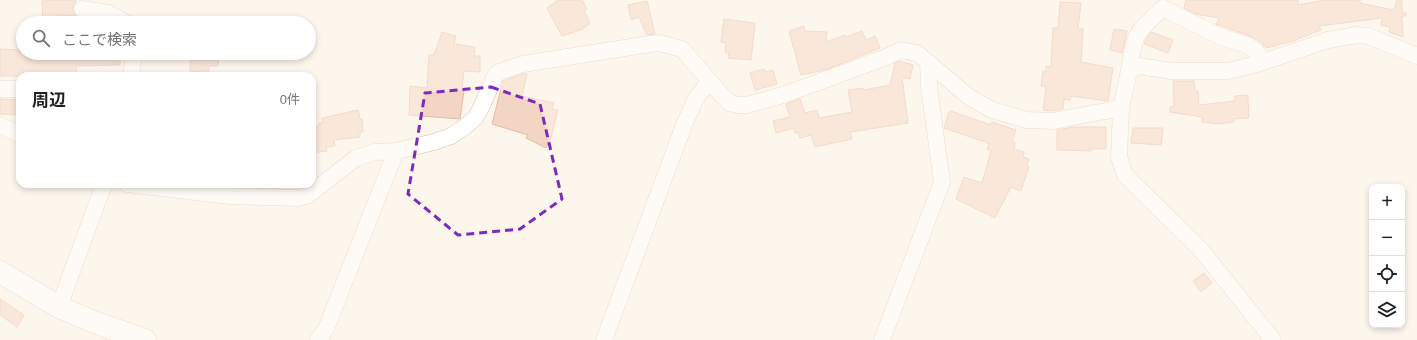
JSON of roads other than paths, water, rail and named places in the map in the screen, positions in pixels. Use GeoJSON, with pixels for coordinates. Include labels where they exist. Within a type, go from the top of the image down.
{"type":"FeatureCollection","features":[{"type":"Feature","properties":{"kind":"main road"},"geometry":{"type":"LineString","coordinates":[[0,272],[59,307],[94,322],[145,340]]}},
{"type":"Feature","properties":{"kind":"street"},"geometry":{"type":"LineString","coordinates":[[1262,62],[1256,51],[1247,45],[1221,37],[1160,4],[1136,34],[1121,108],[1119,157],[1125,175],[1201,250],[1273,340]]}},
{"type":"Feature","properties":{"kind":"street"},"geometry":{"type":"LineString","coordinates":[[82,9],[108,13],[113,16]]}},
{"type":"Feature","properties":{"kind":"street"},"geometry":{"type":"LineString","coordinates":[[1129,71],[1139,66],[1172,71],[1228,71],[1262,62],[1328,40],[1357,34],[1368,36],[1417,56]]}},
{"type":"Feature","properties":{"kind":"street"},"geometry":{"type":"LineString","coordinates":[[159,188],[223,196],[298,198],[315,191],[356,158],[375,152],[396,151],[434,142],[451,136],[466,126],[481,108],[495,76],[503,69],[660,43],[682,49],[730,103],[738,106],[783,95],[884,58],[901,50],[917,53],[969,97],[992,110],[1027,120],[1053,121],[1121,108]]}},
{"type":"Feature","properties":{"kind":"street"},"geometry":{"type":"LineString","coordinates":[[132,72],[133,60]]}},
{"type":"Feature","properties":{"kind":"street"},"geometry":{"type":"LineString","coordinates":[[882,340],[942,182],[929,86],[928,62]]}},
{"type":"Feature","properties":{"kind":"street"},"geometry":{"type":"LineString","coordinates":[[604,340],[684,125],[696,98],[710,81]]}},
{"type":"Feature","properties":{"kind":"street"},"geometry":{"type":"LineString","coordinates":[[0,89],[16,88]]}},
{"type":"Feature","properties":{"kind":"street"},"geometry":{"type":"LineString","coordinates":[[0,125],[16,133]]}},
{"type":"Feature","properties":{"kind":"street"},"geometry":{"type":"LineString","coordinates":[[318,340],[326,329],[396,151]]}},
{"type":"Feature","properties":{"kind":"street"},"geometry":{"type":"LineString","coordinates":[[59,307],[103,188]]}}]}
